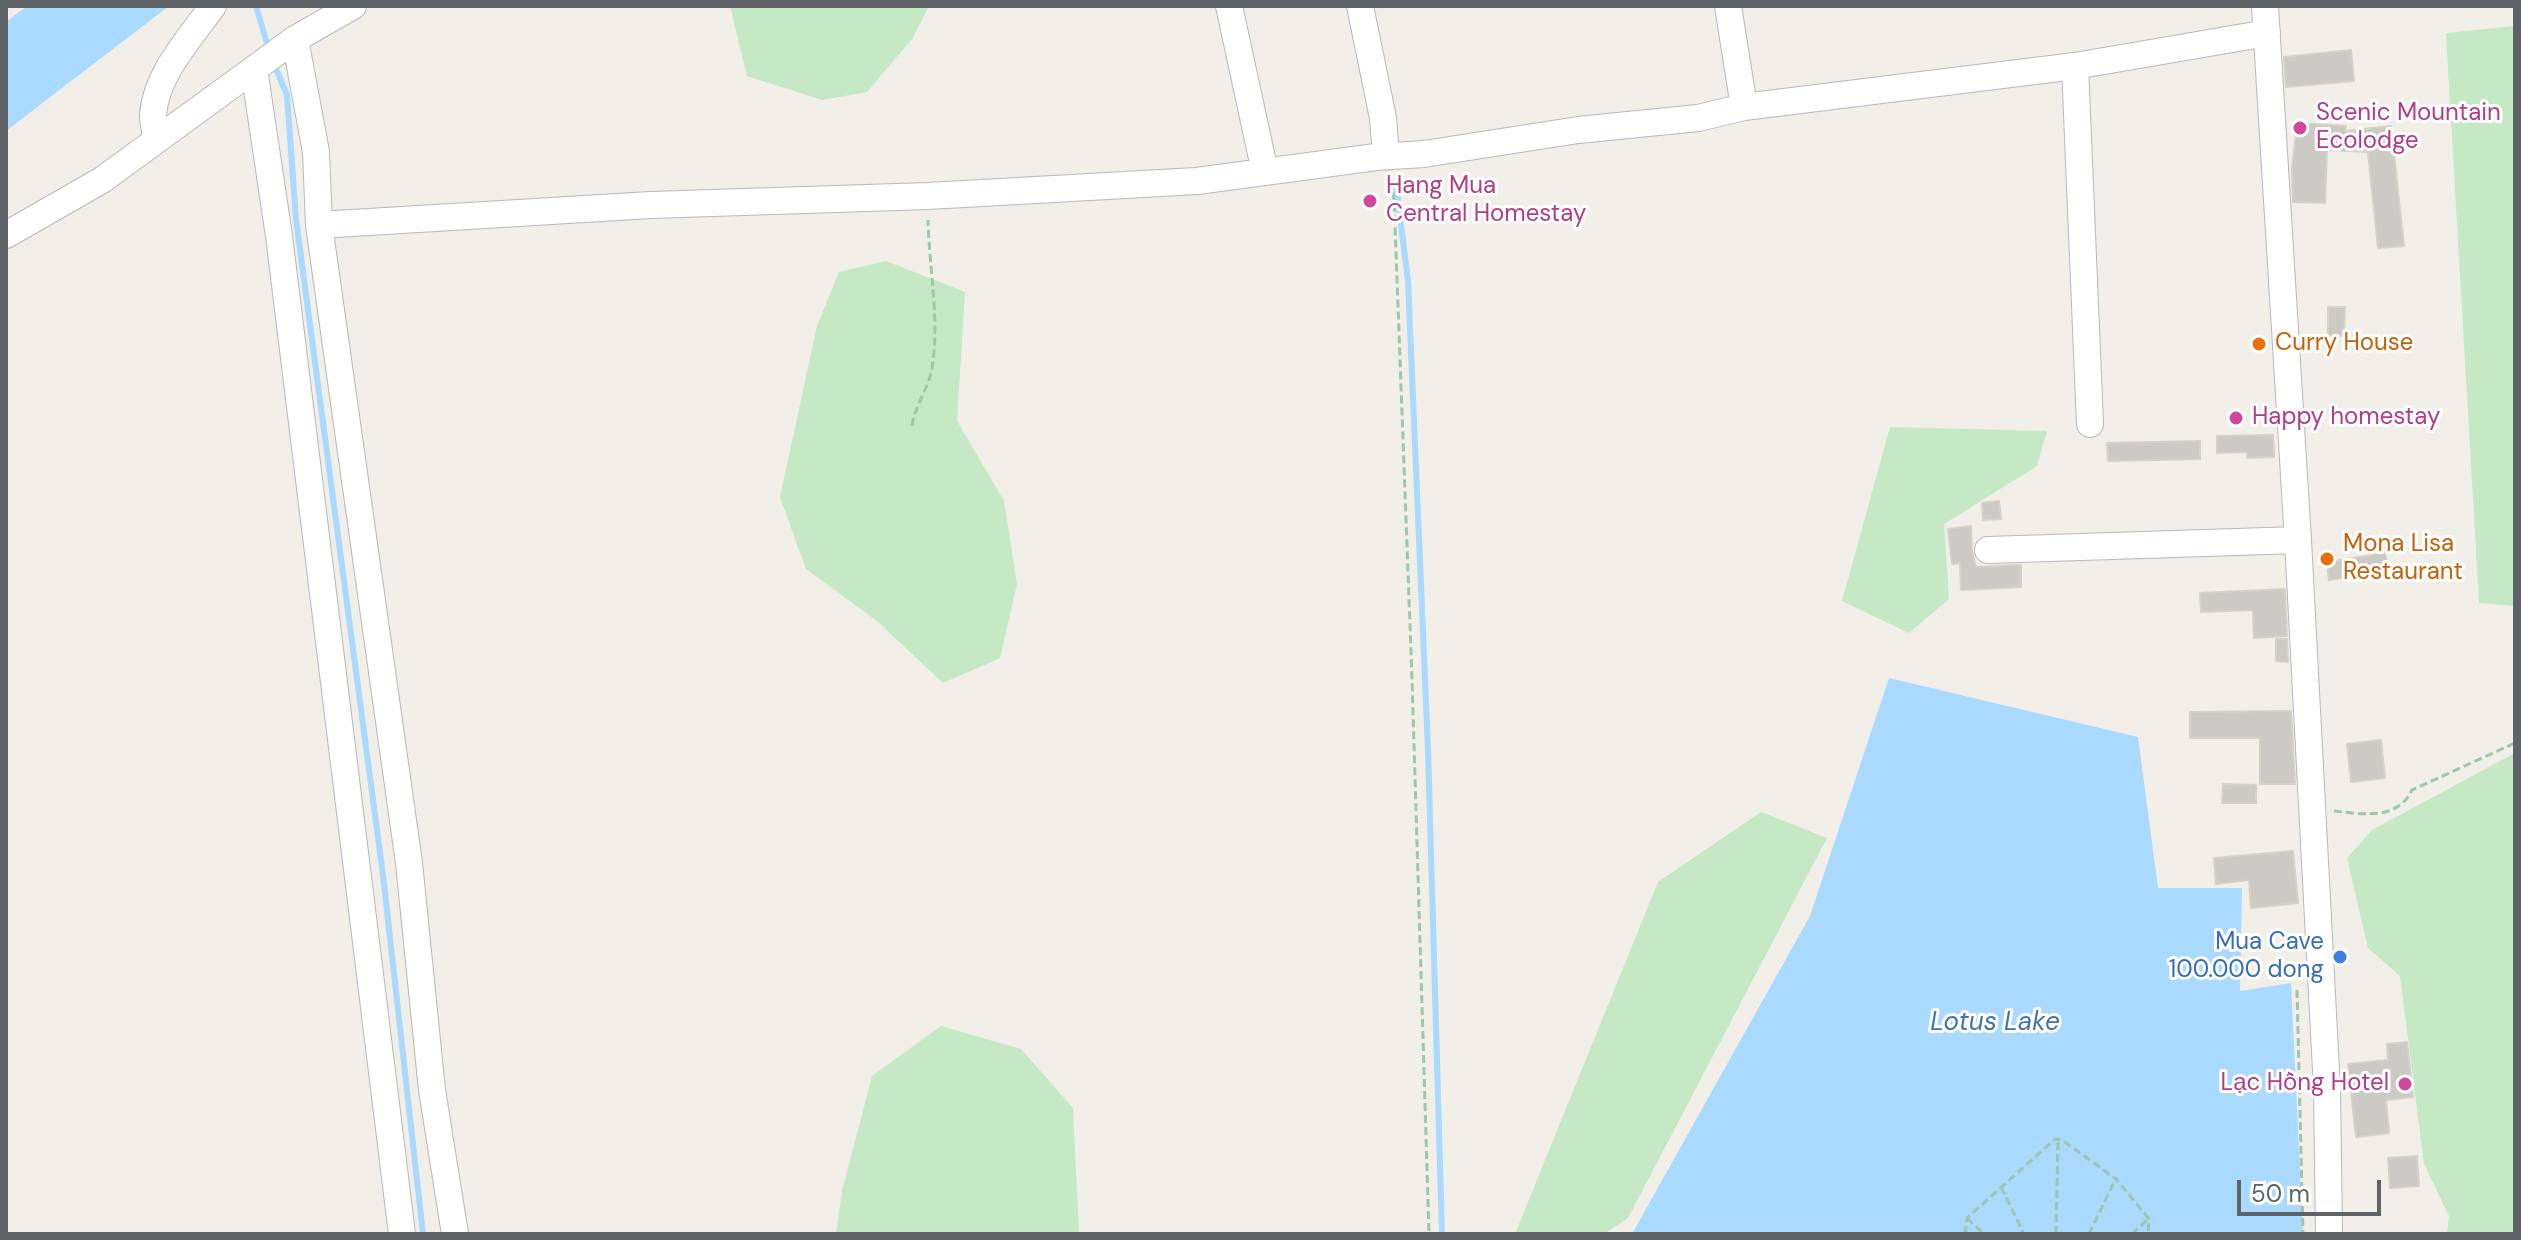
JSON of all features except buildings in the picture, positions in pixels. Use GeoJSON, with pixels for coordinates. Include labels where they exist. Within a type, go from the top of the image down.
{"type":"FeatureCollection","features":[{"type":"Feature","properties":{"kind":"street"},"geometry":{"type":"LineString","coordinates":[[157,140],[153,117],[158,92],[177,57],[213,6]]}},
{"type":"Feature","properties":{"kind":"street"},"geometry":{"type":"LineString","coordinates":[[6,235],[102,180],[273,55],[353,6]]}},
{"type":"Feature","properties":{"kind":"street"},"geometry":{"type":"LineString","coordinates":[[1229,6],[1265,172]]}},
{"type":"Feature","properties":{"kind":"street"},"geometry":{"type":"LineString","coordinates":[[1360,6],[1383,118],[1386,156]]}},
{"type":"Feature","properties":{"kind":"street"},"geometry":{"type":"LineString","coordinates":[[1728,6],[1744,107]]}},
{"type":"Feature","properties":{"kind":"street"},"geometry":{"type":"LineString","coordinates":[[2265,6],[2298,540],[2327,1089],[2329,1234]]}},
{"type":"Feature","properties":{"kind":"street"},"geometry":{"type":"LineString","coordinates":[[319,225],[651,205],[928,196],[1197,181],[1386,156],[1424,154],[1578,130],[1698,118],[1744,107],[2075,66],[2267,33]]}},
{"type":"Feature","properties":{"kind":"street"},"geometry":{"type":"LineString","coordinates":[[273,55],[316,152],[319,225],[409,863],[432,1090],[455,1234]]}},
{"type":"Feature","properties":{"kind":"street"},"geometry":{"type":"LineString","coordinates":[[273,55],[279,236],[402,1234]]}},
{"type":"Feature","properties":{"kind":"street"},"geometry":{"type":"LineString","coordinates":[[2075,66],[2090,424]]}},
{"type":"Feature","properties":{"kind":"street"},"geometry":{"type":"LineString","coordinates":[[1988,550],[2298,540]]}},
{"type":"Feature","properties":{"kind":"path"},"geometry":{"type":"LineString","coordinates":[[1386,156],[1394,199],[1404,449],[1429,1234]]}},
{"type":"Feature","properties":{"kind":"path"},"geometry":{"type":"LineString","coordinates":[[912,426],[914,413],[932,371],[936,322],[928,196]]}},
{"type":"Feature","properties":{"kind":"path"},"geometry":{"type":"LineString","coordinates":[[2311,808],[2374,815],[2398,809],[2412,790],[2515,743]]}},
{"type":"Feature","properties":{"kind":"path"},"geometry":{"type":"LineString","coordinates":[[2297,988],[2303,1234]]}},
{"type":"Feature","properties":{"kind":"path"},"geometry":{"type":"LineString","coordinates":[[2058,1139],[2116,1179],[2149,1219],[2148,1234]]}},
{"type":"Feature","properties":{"kind":"path"},"geometry":{"type":"LineString","coordinates":[[1965,1234],[1967,1218],[2058,1139]]}},
{"type":"Feature","properties":{"kind":"path"},"geometry":{"type":"LineString","coordinates":[[2056,1234],[2058,1139]]}},
{"type":"Feature","properties":{"kind":"path"},"geometry":{"type":"LineString","coordinates":[[2089,1234],[2116,1179]]}},
{"type":"Feature","properties":{"kind":"path"},"geometry":{"type":"LineString","coordinates":[[2001,1187],[2024,1234]]}},
{"type":"Feature","properties":{"kind":"path"},"geometry":{"type":"LineString","coordinates":[[1967,1218],[1984,1234]]}},
{"type":"Feature","properties":{"kind":"path"},"geometry":{"type":"LineString","coordinates":[[2132,1234],[2149,1219]]}},
{"type":"Feature","properties":{"kind":"green space"},"geometry":{"type":"Polygon","coordinates":[[[730,6],[929,6],[912,39],[867,92],[822,100],[747,76],[730,6]]]}},
{"type":"Feature","properties":{"kind":"green space"},"geometry":{"type":"Polygon","coordinates":[[[2515,26],[2515,606],[2479,603],[2446,33],[2515,26]]]}},
{"type":"Feature","properties":{"kind":"green space"},"geometry":{"type":"Polygon","coordinates":[[[886,261],[965,292],[957,421],[1004,501],[1017,584],[1000,658],[943,683],[877,621],[806,569],[780,497],[817,326],[839,272],[886,261]]]}},
{"type":"Feature","properties":{"kind":"green space"},"geometry":{"type":"Polygon","coordinates":[[[1890,427],[2047,431],[2037,466],[1944,524],[1949,599],[1909,633],[1842,601],[1890,427]]]}},
{"type":"Feature","properties":{"kind":"green space"},"geometry":{"type":"Polygon","coordinates":[[[2515,753],[2515,1234],[2447,1234],[2449,1216],[2424,1164],[2400,976],[2368,948],[2347,858],[2372,830],[2515,753]]]}},
{"type":"Feature","properties":{"kind":"green space"},"geometry":{"type":"Polygon","coordinates":[[[1761,812],[1827,838],[1628,1218],[1604,1234],[1515,1234],[1658,882],[1761,812]]]}},
{"type":"Feature","properties":{"kind":"green space"},"geometry":{"type":"Polygon","coordinates":[[[941,1026],[1021,1049],[1073,1108],[1079,1234],[836,1234],[842,1191],[872,1076],[941,1026]]]}},
{"type":"Feature","properties":{"kind":"water"},"geometry":{"type":"Polygon","coordinates":[[[27,6],[169,6],[6,131],[6,22],[27,6]]]}},
{"type":"Feature","properties":{"kind":"water","name":"Lotus Lake"},"geometry":{"type":"Polygon","coordinates":[[[1889,678],[2138,737],[2158,888],[2242,888],[2240,991],[2291,983],[2303,1234],[1632,1234],[1810,916],[1889,678]]]}},
{"type":"Feature","properties":{"kind":"waterway"},"geometry":{"type":"LineString","coordinates":[[256,6],[269,50]]}},
{"type":"Feature","properties":{"kind":"waterway"},"geometry":{"type":"LineString","coordinates":[[274,64],[287,95],[296,219],[383,875],[423,1234]]}},
{"type":"Feature","properties":{"kind":"waterway"},"geometry":{"type":"LineString","coordinates":[[1396,184],[1408,281],[1428,749],[1442,1234]]}},
{"type":"Feature","properties":{"kind":"place","name":"Scenic Mountain Ecolodge"},"geometry":{"type":"Point","coordinates":[2300,128]}},
{"type":"Feature","properties":{"kind":"place","name":"Hang Mua Central Homestay"},"geometry":{"type":"Point","coordinates":[1370,201]}},
{"type":"Feature","properties":{"kind":"place","name":"Curry House"},"geometry":{"type":"Point","coordinates":[2259,344]}},
{"type":"Feature","properties":{"kind":"place","name":"Happy homestay"},"geometry":{"type":"Point","coordinates":[2236,418]}},
{"type":"Feature","properties":{"kind":"place","name":"Mona Lisa Restaurant"},"geometry":{"type":"Point","coordinates":[2327,559]}},
{"type":"Feature","properties":{"kind":"place","name":"Mua Cave 100.000 dong"},"geometry":{"type":"Point","coordinates":[2340,957]}},
{"type":"Feature","properties":{"kind":"place","name":"Lạc Hồng Hotel"},"geometry":{"type":"Point","coordinates":[2405,1084]}}]}
